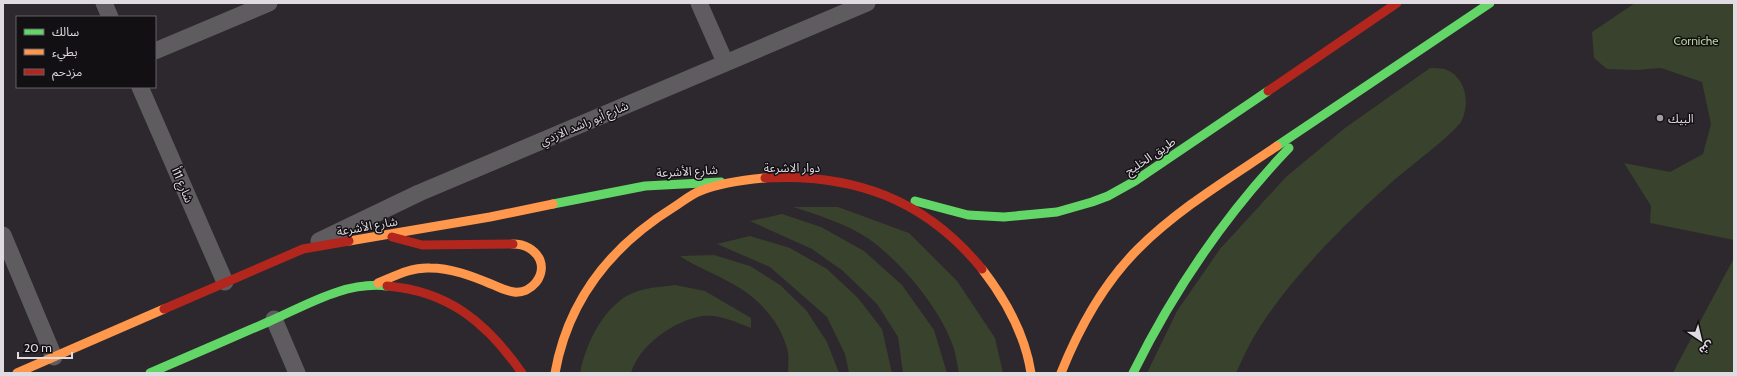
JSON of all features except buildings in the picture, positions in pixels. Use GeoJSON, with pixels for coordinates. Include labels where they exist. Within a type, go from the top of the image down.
{"type":"FeatureCollection","features":[{"type":"Feature","properties":{"kind":"main road","name":"طريق الخليج"},"geometry":{"type":"LineString","coordinates":[[880,192],[953,212],[986,217],[1024,216],[1064,210],[1093,202],[1122,188],[1148,172],[1397,3]]}},
{"type":"Feature","properties":{"kind":"main road"},"geometry":{"type":"LineString","coordinates":[[1061,373],[1066,360],[1093,309],[1108,285],[1137,250],[1168,222],[1323,114],[1490,3]]}},
{"type":"Feature","properties":{"kind":"main road"},"geometry":{"type":"LineString","coordinates":[[1133,373],[1149,339],[1212,241],[1246,196],[1284,153],[1323,114]]}},
{"type":"Feature","properties":{"kind":"main road","name":"دوار الاشرعة"},"geometry":{"type":"LineString","coordinates":[[555,373],[563,339],[580,299],[608,262],[638,231],[698,192],[742,181],[776,177],[810,177],[846,182],[880,192],[918,210],[946,230],[972,256],[994,282],[1009,310],[1022,341],[1032,373]]}},
{"type":"Feature","properties":{"kind":"main road","name":"شارع الأشرعة"},"geometry":{"type":"LineString","coordinates":[[17,373],[303,249],[490,217],[645,186],[742,181]]}},
{"type":"Feature","properties":{"kind":"main road"},"geometry":{"type":"LineString","coordinates":[[150,373],[325,296],[374,285],[410,270],[431,267],[465,273],[518,292],[530,288],[537,282],[542,273],[541,263],[536,254],[530,248],[521,244],[422,245],[384,234]]}},
{"type":"Feature","properties":{"kind":"main road"},"geometry":{"type":"LineString","coordinates":[[374,285],[407,288],[432,294],[453,305],[476,319],[493,334],[509,352],[522,373]]}},
{"type":"Feature","properties":{"kind":"street"},"geometry":{"type":"LineString","coordinates":[[104,3],[110,16]]}},
{"type":"Feature","properties":{"kind":"street"},"geometry":{"type":"LineString","coordinates":[[156,51],[269,3]]}},
{"type":"Feature","properties":{"kind":"street"},"geometry":{"type":"LineString","coordinates":[[699,3],[725,62]]}},
{"type":"Feature","properties":{"kind":"street","name":"شارع أبو راشد الازدي"},"geometry":{"type":"LineString","coordinates":[[303,249],[419,193],[867,3]]}},
{"type":"Feature","properties":{"kind":"street","name":"شارع 11أ"},"geometry":{"type":"LineString","coordinates":[[140,88],[225,282]]}},
{"type":"Feature","properties":{"kind":"street"},"geometry":{"type":"LineString","coordinates":[[3,235],[54,357]]}},
{"type":"Feature","properties":{"kind":"street"},"geometry":{"type":"LineString","coordinates":[[274,319],[297,373]]}},
{"type":"Feature","properties":{"kind":"green space","name":"Corniche"},"geometry":{"type":"Polygon","coordinates":[[[1635,3],[1734,3],[1734,240],[1650,223],[1651,206],[1624,163],[1670,172],[1703,154],[1711,124],[1702,82],[1661,68],[1636,70],[1607,69],[1594,58],[1592,32],[1635,3]]]}},
{"type":"Feature","properties":{"kind":"green space"},"geometry":{"type":"Polygon","coordinates":[[[1430,68],[1445,69],[1458,78],[1462,84],[1466,98],[1466,106],[1462,120],[1451,133],[1373,199],[1334,236],[1298,276],[1266,318],[1252,340],[1236,373],[1147,373],[1177,311],[1220,249],[1286,177],[1345,128],[1430,68]]]}},
{"type":"Feature","properties":{"kind":"green space"},"geometry":{"type":"Polygon","coordinates":[[[793,207],[838,207],[909,233],[957,281],[995,338],[1003,373],[959,373],[953,346],[939,316],[918,287],[894,260],[869,239],[851,229],[832,220],[793,207]]]}},
{"type":"Feature","properties":{"kind":"green space"},"geometry":{"type":"Polygon","coordinates":[[[782,214],[821,227],[864,251],[902,285],[934,330],[947,373],[903,373],[898,337],[877,304],[843,271],[812,249],[750,221],[782,214]]]}},
{"type":"Feature","properties":{"kind":"green space"},"geometry":{"type":"Polygon","coordinates":[[[750,236],[790,248],[827,269],[858,298],[882,329],[892,373],[849,373],[845,354],[827,317],[770,267],[717,244],[750,236]]]}},
{"type":"Feature","properties":{"kind":"green space"},"geometry":{"type":"Polygon","coordinates":[[[714,255],[750,266],[780,285],[806,310],[827,342],[839,373],[788,373],[788,352],[785,341],[774,321],[759,303],[750,295],[725,279],[680,256],[714,255]]]}},
{"type":"Feature","properties":{"kind":"green space"},"geometry":{"type":"Polygon","coordinates":[[[1734,258],[1734,373],[1673,373],[1677,365],[1734,258]]]}},
{"type":"Feature","properties":{"kind":"green space"},"geometry":{"type":"Polygon","coordinates":[[[675,285],[705,291],[751,318],[751,328],[715,316],[692,318],[670,328],[650,344],[635,363],[631,373],[580,373],[587,349],[599,324],[616,304],[627,296],[638,291],[675,285]]]}},
{"type":"Feature","properties":{"kind":"traffic: fast"},"geometry":{"type":"LineString","coordinates":[[1277,146],[1490,3]]}},
{"type":"Feature","properties":{"kind":"traffic: fast"},"geometry":{"type":"LineString","coordinates":[[915,201],[968,215],[1004,217],[1057,212],[1092,202],[1108,196],[1135,181],[1268,91]]}},
{"type":"Feature","properties":{"kind":"traffic: fast"},"geometry":{"type":"LineString","coordinates":[[1133,373],[1166,312],[1202,254],[1243,200],[1289,148]]}},
{"type":"Feature","properties":{"kind":"traffic: fast"},"geometry":{"type":"LineString","coordinates":[[553,204],[645,186],[721,182]]}},
{"type":"Feature","properties":{"kind":"traffic: fast"},"geometry":{"type":"LineString","coordinates":[[150,373],[326,296],[356,287],[371,285],[387,286]]}},
{"type":"Feature","properties":{"kind":"traffic: slow"},"geometry":{"type":"LineString","coordinates":[[1061,373],[1093,307],[1114,277],[1138,249],[1170,220],[1277,146]]}},
{"type":"Feature","properties":{"kind":"traffic: slow"},"geometry":{"type":"LineString","coordinates":[[555,373],[561,347],[570,322],[582,299],[596,277],[612,257],[631,239],[651,222],[696,193],[724,184],[765,178]]}},
{"type":"Feature","properties":{"kind":"traffic: slow"},"geometry":{"type":"LineString","coordinates":[[349,241],[490,217],[553,204]]}},
{"type":"Feature","properties":{"kind":"traffic: slow"},"geometry":{"type":"LineString","coordinates":[[378,283],[410,270],[438,268],[469,275],[508,291],[520,292],[536,283],[541,272],[541,266],[538,256],[532,250],[525,246],[513,244]]}},
{"type":"Feature","properties":{"kind":"traffic: slow"},"geometry":{"type":"LineString","coordinates":[[982,269],[999,293],[1013,318],[1024,345],[1031,373]]}},
{"type":"Feature","properties":{"kind":"traffic: slow"},"geometry":{"type":"LineString","coordinates":[[17,373],[164,309]]}},
{"type":"Feature","properties":{"kind":"traffic: jam"},"geometry":{"type":"LineString","coordinates":[[1268,91],[1397,3]]}},
{"type":"Feature","properties":{"kind":"traffic: jam"},"geometry":{"type":"LineString","coordinates":[[765,178],[828,180],[857,186],[885,195],[911,208],[936,225],[960,245],[982,269]]}},
{"type":"Feature","properties":{"kind":"traffic: jam"},"geometry":{"type":"LineString","coordinates":[[392,237],[422,245],[513,244]]}},
{"type":"Feature","properties":{"kind":"traffic: jam"},"geometry":{"type":"LineString","coordinates":[[164,309],[303,249],[349,241]]}},
{"type":"Feature","properties":{"kind":"traffic: jam"},"geometry":{"type":"LineString","coordinates":[[387,286],[409,289],[429,295],[448,303],[465,313],[495,339],[522,373]]}},
{"type":"Feature","properties":{"kind":"place","name":"البيك"},"geometry":{"type":"Point","coordinates":[1660,118]}}]}
